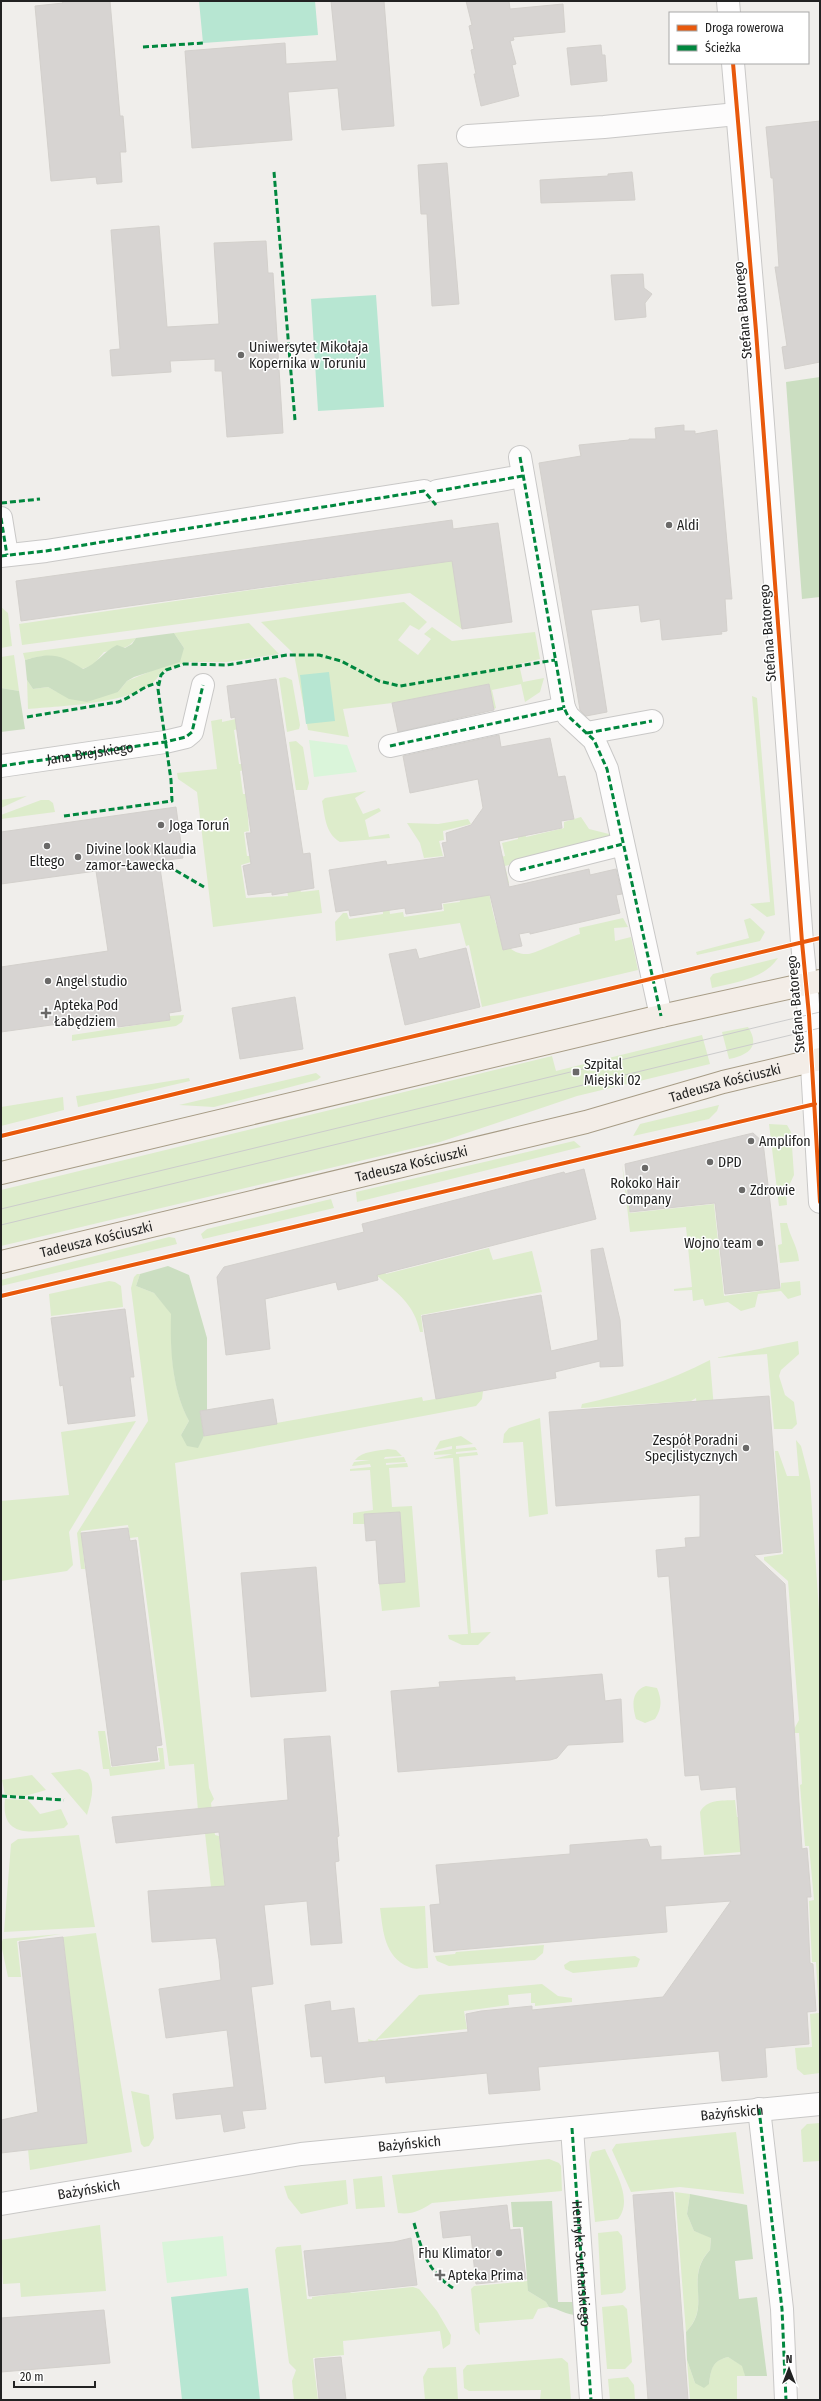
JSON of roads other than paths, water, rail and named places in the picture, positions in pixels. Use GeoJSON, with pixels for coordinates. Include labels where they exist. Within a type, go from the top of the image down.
{"type":"FeatureCollection","features":[{"type":"Feature","properties":{"kind":"main road"},"geometry":{"type":"LineString","coordinates":[[1,1173],[660,1016],[814,982]]}},
{"type":"Feature","properties":{"kind":"main road","name":"Tadeusza Kościuszki"},"geometry":{"type":"LineString","coordinates":[[1,1262],[586,1122],[723,1082],[816,1060]]}},
{"type":"Feature","properties":{"kind":"street"},"geometry":{"type":"LineString","coordinates":[[728,1],[729,12]]}},
{"type":"Feature","properties":{"kind":"street","name":"Stefana Batorego"},"geometry":{"type":"LineString","coordinates":[[733,64],[756,331],[802,942],[814,982],[820,1202]]}},
{"type":"Feature","properties":{"kind":"street"},"geometry":{"type":"LineString","coordinates":[[468,136],[604,127],[737,114]]}},
{"type":"Feature","properties":{"kind":"street"},"geometry":{"type":"LineString","coordinates":[[1,518],[4,556],[54,550],[430,491],[521,467],[564,708],[568,716],[587,733],[599,750],[607,769],[660,1016]]}},
{"type":"Feature","properties":{"kind":"street","name":"Jana Brejskiego"},"geometry":{"type":"LineString","coordinates":[[1,766],[178,740],[186,737],[192,732],[203,685]]}},
{"type":"Feature","properties":{"kind":"street"},"geometry":{"type":"LineString","coordinates":[[390,746],[564,708]]}},
{"type":"Feature","properties":{"kind":"street"},"geometry":{"type":"LineString","coordinates":[[587,733],[652,721]]}},
{"type":"Feature","properties":{"kind":"street"},"geometry":{"type":"LineString","coordinates":[[520,870],[623,844]]}},
{"type":"Feature","properties":{"kind":"street","name":"Bażyńskich"},"geometry":{"type":"LineString","coordinates":[[1,2204],[301,2154],[820,2104]]}},
{"type":"Feature","properties":{"kind":"street"},"geometry":{"type":"LineString","coordinates":[[759,2110],[782,2309],[786,2400]]}},
{"type":"Feature","properties":{"kind":"street","name":"Henryka Sucharskiego"},"geometry":{"type":"LineString","coordinates":[[572,2128],[591,2400]]}},
{"type":"Feature","properties":{"kind":"tram line"},"geometry":{"type":"LineString","coordinates":[[1,1209],[820,1012]]}},
{"type":"Feature","properties":{"kind":"tram line"},"geometry":{"type":"LineString","coordinates":[[1,1225],[820,1028]]}},
{"type":"Feature","properties":{"kind":"place","name":"Uniwersytet Mikołaja Kopernika w Toruniu"},"geometry":{"type":"Point","coordinates":[241,355]}},
{"type":"Feature","properties":{"kind":"place","name":"Aldi"},"geometry":{"type":"Point","coordinates":[669,525]}},
{"type":"Feature","properties":{"kind":"place","name":"Joga Toruń"},"geometry":{"type":"Point","coordinates":[161,825]}},
{"type":"Feature","properties":{"kind":"place","name":"Eltego"},"geometry":{"type":"Point","coordinates":[47,846]}},
{"type":"Feature","properties":{"kind":"place","name":"Divine look Klaudia zamor-Ławecka"},"geometry":{"type":"Point","coordinates":[78,857]}},
{"type":"Feature","properties":{"kind":"place","name":"Angel studio"},"geometry":{"type":"Point","coordinates":[48,981]}},
{"type":"Feature","properties":{"kind":"place","name":"Apteka Pod Łabędziem"},"geometry":{"type":"Point","coordinates":[46,1013]}},
{"type":"Feature","properties":{"kind":"place","name":"Szpital Miejski 02"},"geometry":{"type":"Point","coordinates":[576,1072]}},
{"type":"Feature","properties":{"kind":"place","name":"Amplifon"},"geometry":{"type":"Point","coordinates":[751,1141]}},
{"type":"Feature","properties":{"kind":"place","name":"DPD"},"geometry":{"type":"Point","coordinates":[710,1162]}},
{"type":"Feature","properties":{"kind":"place","name":"Rokoko Hair Company"},"geometry":{"type":"Point","coordinates":[645,1168]}},
{"type":"Feature","properties":{"kind":"place","name":"Zdrowie"},"geometry":{"type":"Point","coordinates":[742,1190]}},
{"type":"Feature","properties":{"kind":"place","name":"Wojno team"},"geometry":{"type":"Point","coordinates":[760,1243]}},
{"type":"Feature","properties":{"kind":"place","name":"Zespół Poradni Specjlistycznych"},"geometry":{"type":"Point","coordinates":[746,1448]}},
{"type":"Feature","properties":{"kind":"place","name":"Fhu Klimator"},"geometry":{"type":"Point","coordinates":[499,2253]}},
{"type":"Feature","properties":{"kind":"place","name":"Apteka Prima"},"geometry":{"type":"Point","coordinates":[440,2275]}}]}
